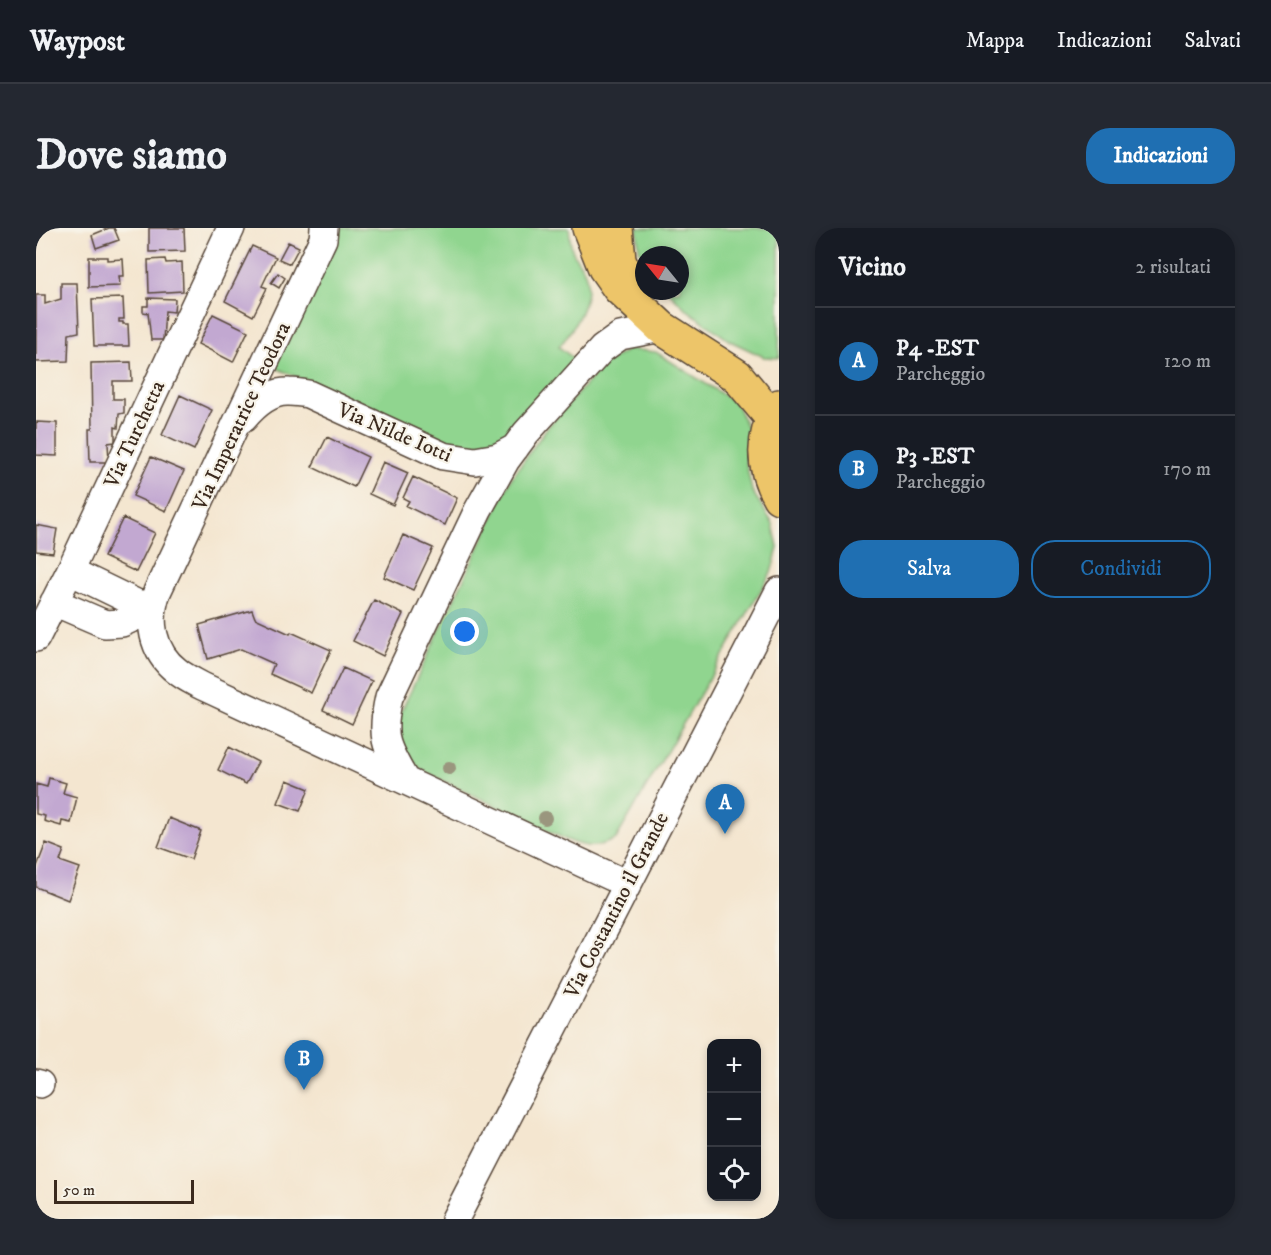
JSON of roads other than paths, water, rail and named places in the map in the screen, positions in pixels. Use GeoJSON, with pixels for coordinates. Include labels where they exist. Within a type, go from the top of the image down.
{"type":"FeatureCollection","features":[{"type":"Feature","properties":{"kind":"main road"},"geometry":{"type":"LineString","coordinates":[[589,228],[605,268],[619,288],[662,328],[777,404],[765,444],[767,470],[779,497]]}},
{"type":"Feature","properties":{"kind":"main road"},"geometry":{"type":"LineString","coordinates":[[616,228],[619,260],[636,303]]}},
{"type":"Feature","properties":{"kind":"street","name":"Via Turchetta"},"geometry":{"type":"LineString","coordinates":[[36,638],[70,572],[231,228]]}},
{"type":"Feature","properties":{"kind":"street","name":"Via Imperatrice Teodora"},"geometry":{"type":"LineString","coordinates":[[152,609],[157,592],[323,239],[324,228]]}},
{"type":"Feature","properties":{"kind":"street"},"geometry":{"type":"LineString","coordinates":[[405,780],[390,754],[385,735],[384,719],[389,697],[478,510],[506,460],[526,433],[602,349],[620,336],[662,328]]}},
{"type":"Feature","properties":{"kind":"street","name":"Via Nilde Iotti"},"geometry":{"type":"LineString","coordinates":[[235,428],[255,405],[272,395],[287,391],[308,394],[443,456],[475,461],[498,457],[515,448]]}},
{"type":"Feature","properties":{"kind":"street"},"geometry":{"type":"LineString","coordinates":[[70,572],[152,609]]}},
{"type":"Feature","properties":{"kind":"street","name":"Via Costantino il Grande"},"geometry":{"type":"LineString","coordinates":[[454,1219],[779,591]]}},
{"type":"Feature","properties":{"kind":"street"},"geometry":{"type":"LineString","coordinates":[[54,602],[105,624],[122,623],[152,609]]}},
{"type":"Feature","properties":{"kind":"street"},"geometry":{"type":"LineString","coordinates":[[152,609],[155,641],[163,656],[176,670],[202,686],[627,884]]}},
{"type":"Feature","properties":{"kind":"place","name":"P4 -EST"},"geometry":{"type":"Point","coordinates":[725,834]}},
{"type":"Feature","properties":{"kind":"place","name":"P3 -EST"},"geometry":{"type":"Point","coordinates":[304,1090]}}]}
